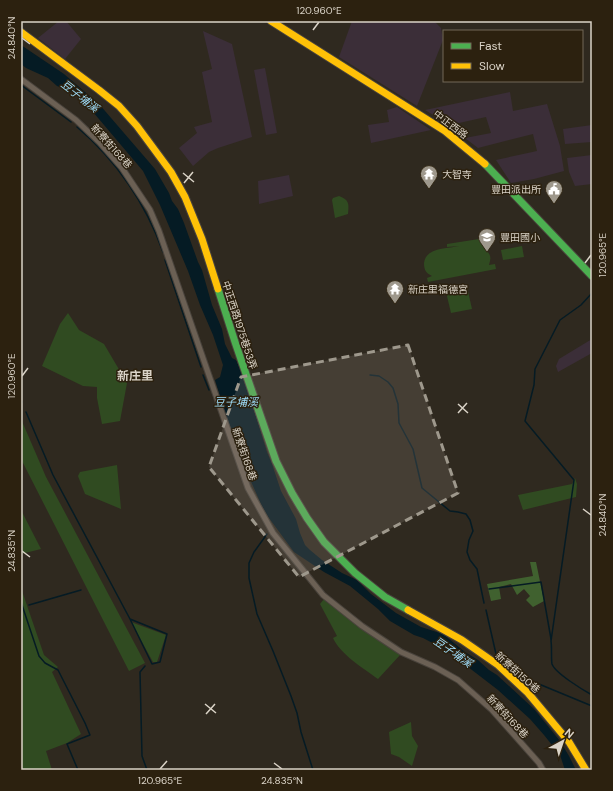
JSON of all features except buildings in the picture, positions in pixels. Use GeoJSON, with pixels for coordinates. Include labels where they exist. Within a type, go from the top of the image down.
{"type":"FeatureCollection","features":[{"type":"Feature","properties":{"kind":"street","name":"中正西路"},"geometry":{"type":"LineString","coordinates":[[271,21],[446,130],[481,160],[592,276]]}},
{"type":"Feature","properties":{"kind":"street","name":"中正西路1975巷53弄"},"geometry":{"type":"LineString","coordinates":[[21,32],[119,106],[137,126],[162,160],[185,197],[202,239],[272,451],[292,493],[307,518],[324,542],[355,572],[385,597],[435,624]]}},
{"type":"Feature","properties":{"kind":"street","name":"新寮街168巷"},"geometry":{"type":"LineString","coordinates":[[21,79],[76,120],[100,143],[122,168],[150,210],[159,231],[248,488],[273,533],[323,595],[362,626],[401,652],[436,667],[458,680],[492,710],[543,770]]}},
{"type":"Feature","properties":{"kind":"street","name":"新寮街150巷"},"geometry":{"type":"LineString","coordinates":[[435,624],[462,640],[498,665],[528,693],[569,742],[586,770]]}},
{"type":"Feature","properties":{"kind":"highlighted area"},"geometry":{"type":"Polygon","coordinates":[[[408,345],[458,493],[299,577],[209,467],[241,377],[408,345]]]}},
{"type":"Feature","properties":{"kind":"shaded area"},"geometry":{"type":"Polygon","coordinates":[[[59,21],[66,21],[81,39],[65,59],[38,38],[59,21]]]}},
{"type":"Feature","properties":{"kind":"shaded area"},"geometry":{"type":"Polygon","coordinates":[[[352,21],[434,21],[441,28],[443,40],[417,106],[339,57],[352,21]]]}},
{"type":"Feature","properties":{"kind":"shaded area"},"geometry":{"type":"Polygon","coordinates":[[[203,31],[232,44],[252,137],[209,152],[193,166],[179,148],[197,133],[194,127],[212,122],[202,72],[212,69],[203,31]]]}},
{"type":"Feature","properties":{"kind":"shaded area"},"geometry":{"type":"Polygon","coordinates":[[[265,68],[277,133],[266,135],[254,70],[265,68]]]}},
{"type":"Feature","properties":{"kind":"shaded area"},"geometry":{"type":"Polygon","coordinates":[[[510,92],[513,111],[547,104],[560,146],[564,171],[511,183],[496,160],[537,151],[533,134],[478,148],[465,138],[491,133],[486,117],[450,125],[425,110],[510,92]]]}},
{"type":"Feature","properties":{"kind":"shaded area"},"geometry":{"type":"Polygon","coordinates":[[[397,107],[431,130],[371,143],[368,125],[389,122],[387,110],[397,107]]]}},
{"type":"Feature","properties":{"kind":"shaded area"},"geometry":{"type":"Polygon","coordinates":[[[592,125],[592,142],[565,144],[563,129],[592,125]]]}},
{"type":"Feature","properties":{"kind":"shaded area"},"geometry":{"type":"Polygon","coordinates":[[[592,155],[592,184],[575,186],[569,172],[567,158],[592,155]]]}},
{"type":"Feature","properties":{"kind":"shaded area"},"geometry":{"type":"Polygon","coordinates":[[[289,175],[293,196],[259,204],[258,181],[289,175]]]}},
{"type":"Feature","properties":{"kind":"shaded area"},"geometry":{"type":"Polygon","coordinates":[[[592,339],[592,353],[558,372],[556,366],[559,359],[592,339]]]}},
{"type":"Feature","properties":{"kind":"green space"},"geometry":{"type":"Polygon","coordinates":[[[339,196],[348,202],[348,214],[335,218],[332,200],[333,198],[339,196]]]}},
{"type":"Feature","properties":{"kind":"green space"},"geometry":{"type":"Polygon","coordinates":[[[479,239],[480,242],[487,240],[488,245],[483,247],[490,255],[489,265],[495,264],[496,269],[428,282],[427,278],[432,276],[428,274],[424,268],[424,263],[429,254],[433,251],[459,246],[447,247],[447,244],[479,239]]]}},
{"type":"Feature","properties":{"kind":"green space"},"geometry":{"type":"Polygon","coordinates":[[[522,246],[524,257],[503,260],[501,250],[522,246]]]}},
{"type":"Feature","properties":{"kind":"green space"},"geometry":{"type":"Polygon","coordinates":[[[467,287],[472,309],[451,313],[446,292],[467,287]]]}},
{"type":"Feature","properties":{"kind":"green space"},"geometry":{"type":"Polygon","coordinates":[[[68,313],[79,330],[104,344],[127,383],[120,421],[102,424],[97,398],[97,387],[83,386],[42,366],[60,324],[68,313]]]}},
{"type":"Feature","properties":{"kind":"green space"},"geometry":{"type":"Polygon","coordinates":[[[21,419],[46,477],[145,663],[129,671],[21,459],[21,419]]]}},
{"type":"Feature","properties":{"kind":"green space"},"geometry":{"type":"Polygon","coordinates":[[[117,465],[121,509],[85,494],[78,476],[80,472],[117,465]]]}},
{"type":"Feature","properties":{"kind":"green space"},"geometry":{"type":"Polygon","coordinates":[[[575,478],[577,484],[576,497],[523,510],[518,495],[572,484],[575,478]]]}},
{"type":"Feature","properties":{"kind":"green space"},"geometry":{"type":"Polygon","coordinates":[[[21,510],[41,549],[21,554],[21,510]]]}},
{"type":"Feature","properties":{"kind":"green space"},"geometry":{"type":"Polygon","coordinates":[[[530,562],[536,562],[544,601],[533,607],[526,600],[530,596],[524,589],[517,595],[511,584],[499,587],[501,599],[491,601],[487,584],[533,576],[530,562]]]}},
{"type":"Feature","properties":{"kind":"green space"},"geometry":{"type":"Polygon","coordinates":[[[21,588],[44,655],[58,667],[52,672],[81,734],[67,743],[46,751],[52,770],[21,770],[21,588]]]}},
{"type":"Feature","properties":{"kind":"green space"},"geometry":{"type":"Polygon","coordinates":[[[324,599],[357,625],[400,655],[378,679],[353,661],[341,650],[333,638],[337,636],[320,604],[324,599]]]}},
{"type":"Feature","properties":{"kind":"green space"},"geometry":{"type":"Polygon","coordinates":[[[131,622],[166,635],[157,662],[153,662],[131,622]]]}},
{"type":"Feature","properties":{"kind":"green space"},"geometry":{"type":"Polygon","coordinates":[[[411,722],[412,736],[418,746],[412,766],[399,757],[391,754],[389,732],[411,722]]]}},
{"type":"Feature","properties":{"kind":"water","name":"豆子埔溪"},"geometry":{"type":"Polygon","coordinates":[[[21,45],[64,74],[99,104],[155,169],[169,193],[184,223],[202,270],[212,305],[222,329],[225,344],[232,358],[236,360],[243,375],[281,491],[296,519],[305,545],[322,560],[342,573],[357,580],[371,594],[396,613],[421,627],[443,634],[497,675],[534,709],[560,741],[576,770],[565,770],[560,755],[544,735],[530,719],[498,690],[446,650],[414,635],[390,621],[350,586],[324,572],[294,552],[269,518],[245,468],[244,460],[227,419],[215,380],[220,377],[223,365],[213,335],[160,205],[143,171],[82,99],[72,92],[57,86],[48,78],[26,68],[21,64],[21,45]]]}},
{"type":"Feature","properties":{"kind":"waterway"},"geometry":{"type":"LineString","coordinates":[[21,85],[71,122]]}},
{"type":"Feature","properties":{"kind":"waterway"},"geometry":{"type":"LineString","coordinates":[[77,127],[117,168],[139,200],[163,252]]}},
{"type":"Feature","properties":{"kind":"waterway"},"geometry":{"type":"LineString","coordinates":[[165,260],[201,367]]}},
{"type":"Feature","properties":{"kind":"waterway"},"geometry":{"type":"LineString","coordinates":[[592,293],[581,305],[560,320],[535,369],[534,385],[525,421],[574,480],[551,641],[552,664],[558,672],[592,695]]}},
{"type":"Feature","properties":{"kind":"waterway"},"geometry":{"type":"LineString","coordinates":[[203,375],[209,390]]}},
{"type":"Feature","properties":{"kind":"waterway"},"geometry":{"type":"LineString","coordinates":[[370,375],[379,376],[388,382],[393,388],[398,404],[399,423],[413,449],[422,488],[450,511],[466,514],[470,520],[473,531],[469,540],[467,552],[470,560],[477,569],[484,603]]}},
{"type":"Feature","properties":{"kind":"waterway"},"geometry":{"type":"LineString","coordinates":[[26,412],[53,475],[130,619],[152,664],[160,662],[167,634],[130,619]]}},
{"type":"Feature","properties":{"kind":"waterway"},"geometry":{"type":"LineString","coordinates":[[267,534],[254,552],[249,563],[249,578],[257,614],[291,696],[313,770]]}},
{"type":"Feature","properties":{"kind":"waterway"},"geometry":{"type":"LineString","coordinates":[[489,589],[541,582],[551,639]]}},
{"type":"Feature","properties":{"kind":"waterway"},"geometry":{"type":"LineString","coordinates":[[29,605],[81,590]]}},
{"type":"Feature","properties":{"kind":"waterway"},"geometry":{"type":"LineString","coordinates":[[21,602],[39,656],[45,663],[58,670],[90,735],[67,744],[78,770]]}},
{"type":"Feature","properties":{"kind":"waterway"},"geometry":{"type":"LineString","coordinates":[[486,610],[496,654],[501,662],[531,680]]}},
{"type":"Feature","properties":{"kind":"waterway"},"geometry":{"type":"LineString","coordinates":[[145,666],[140,672],[142,756],[147,770]]}},
{"type":"Feature","properties":{"kind":"waterway"},"geometry":{"type":"LineString","coordinates":[[534,682],[592,706]]}},
{"type":"Feature","properties":{"kind":"traffic: fast"},"geometry":{"type":"LineString","coordinates":[[485,164],[592,276]]}},
{"type":"Feature","properties":{"kind":"traffic: fast"},"geometry":{"type":"LineString","coordinates":[[218,289],[276,461],[292,493],[324,542],[355,573],[385,597],[408,610]]}},
{"type":"Feature","properties":{"kind":"traffic: slow"},"geometry":{"type":"LineString","coordinates":[[271,21],[445,131],[485,164]]}},
{"type":"Feature","properties":{"kind":"traffic: slow"},"geometry":{"type":"LineString","coordinates":[[21,32],[119,106],[137,126],[171,172],[185,197],[202,239],[218,289]]}},
{"type":"Feature","properties":{"kind":"traffic: slow"},"geometry":{"type":"LineString","coordinates":[[408,610],[462,640],[498,665],[528,693],[569,742],[586,770]]}},
{"type":"Feature","properties":{"kind":"place","name":"大智寺"},"geometry":{"type":"Point","coordinates":[429,189]}},
{"type":"Feature","properties":{"kind":"place","name":"豐田派出所"},"geometry":{"type":"Point","coordinates":[554,204]}},
{"type":"Feature","properties":{"kind":"place","name":"豐田國小"},"geometry":{"type":"Point","coordinates":[487,252]}},
{"type":"Feature","properties":{"kind":"place","name":"新庄里福德宮"},"geometry":{"type":"Point","coordinates":[395,304]}},
{"type":"Feature","properties":{"kind":"district","name":"新庄里"},"geometry":{"type":"Point","coordinates":[135,376]}}]}
